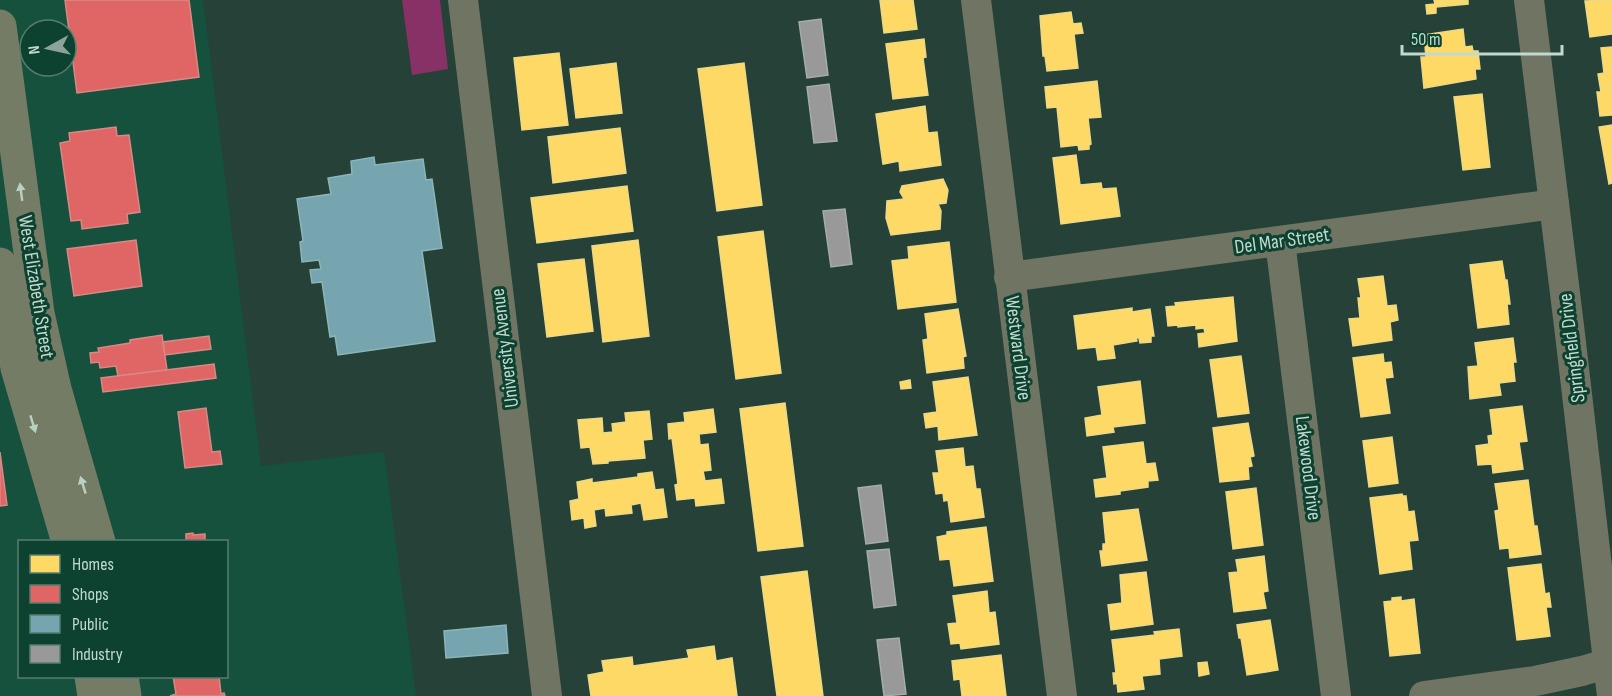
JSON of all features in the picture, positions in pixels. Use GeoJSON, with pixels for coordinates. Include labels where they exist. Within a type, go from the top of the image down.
{"type":"FeatureCollection","features":[{"type":"Feature","properties":{"kind":"main road","name":"West Elizabeth Street"},"geometry":{"type":"LineString","coordinates":[[0,26],[38,313],[54,388],[98,540]]}},
{"type":"Feature","properties":{"kind":"main road","name":"West Elizabeth Street"},"geometry":{"type":"LineString","coordinates":[[0,264],[17,368],[67,540]]}},
{"type":"Feature","properties":{"kind":"main road"},"geometry":{"type":"LineString","coordinates":[[91,678],[94,696]]}},
{"type":"Feature","properties":{"kind":"main road"},"geometry":{"type":"LineString","coordinates":[[122,678],[125,696]]}},
{"type":"Feature","properties":{"kind":"street","name":"University Avenue"},"geometry":{"type":"LineString","coordinates":[[463,0],[547,696]]}},
{"type":"Feature","properties":{"kind":"street","name":"Westward Drive"},"geometry":{"type":"LineString","coordinates":[[976,0],[1062,696]]}},
{"type":"Feature","properties":{"kind":"street","name":"Springfield Drive"},"geometry":{"type":"LineString","coordinates":[[1529,0],[1610,663],[1612,696]]}},
{"type":"Feature","properties":{"kind":"street","name":"Del Mar Street"},"geometry":{"type":"LineString","coordinates":[[1010,277],[1554,204]]}},
{"type":"Feature","properties":{"kind":"street","name":"Lakewood Drive"},"geometry":{"type":"LineString","coordinates":[[1280,241],[1336,696]]}},
{"type":"Feature","properties":{"kind":"street"},"geometry":{"type":"LineString","coordinates":[[1424,696],[1535,681],[1610,663]]}},
{"type":"Feature","properties":{"kind":"shaded area"},"geometry":{"type":"Polygon","coordinates":[[[0,0],[203,0],[261,466],[384,452],[416,696],[0,696],[0,0]]]}},
{"type":"Feature","properties":{"kind":"shaded area"},"geometry":{"type":"Polygon","coordinates":[[[402,0],[440,0],[448,69],[412,75],[402,0]]]}},
{"type":"Feature","properties":{"kind":"building: Homes"},"geometry":{"type":"Polygon","coordinates":[[[880,0],[913,0],[917,29],[884,33],[880,0]]]}},
{"type":"Feature","properties":{"kind":"building: Homes"},"geometry":{"type":"Polygon","coordinates":[[[1434,0],[1468,0],[1468,4],[1436,7],[1436,13],[1427,14],[1426,5],[1435,4],[1434,0]]]}},
{"type":"Feature","properties":{"kind":"building: Homes"},"geometry":{"type":"Polygon","coordinates":[[[1612,0],[1612,34],[1590,37],[1585,1],[1612,0]]]}},
{"type":"Feature","properties":{"kind":"building: Homes"},"geometry":{"type":"Polygon","coordinates":[[[1071,12],[1073,24],[1081,23],[1083,33],[1074,34],[1078,68],[1047,71],[1045,56],[1043,56],[1040,16],[1071,12]]]}},
{"type":"Feature","properties":{"kind":"building: Homes"},"geometry":{"type":"Polygon","coordinates":[[[1463,29],[1465,47],[1472,46],[1473,51],[1478,51],[1480,69],[1475,69],[1476,79],[1424,88],[1421,57],[1426,57],[1424,35],[1463,29]]]}},
{"type":"Feature","properties":{"kind":"building: Homes"},"geometry":{"type":"Polygon","coordinates":[[[924,39],[926,57],[923,58],[928,95],[893,99],[886,44],[924,39]]]}},
{"type":"Feature","properties":{"kind":"building: Homes"},"geometry":{"type":"Polygon","coordinates":[[[1612,47],[1612,115],[1600,116],[1597,92],[1601,92],[1598,74],[1604,73],[1601,48],[1612,47]]]}},
{"type":"Feature","properties":{"kind":"building: Homes"},"geometry":{"type":"Polygon","coordinates":[[[559,53],[568,125],[522,130],[514,58],[559,53]]]}},
{"type":"Feature","properties":{"kind":"building: Homes"},"geometry":{"type":"Polygon","coordinates":[[[616,63],[622,113],[576,118],[570,69],[616,63]]]}},
{"type":"Feature","properties":{"kind":"building: Homes"},"geometry":{"type":"Polygon","coordinates":[[[744,63],[762,205],[717,211],[698,69],[744,63]]]}},
{"type":"Feature","properties":{"kind":"building: Homes"},"geometry":{"type":"Polygon","coordinates":[[[1097,81],[1101,117],[1088,118],[1091,144],[1089,149],[1079,150],[1078,145],[1061,147],[1057,107],[1047,108],[1045,87],[1097,81]]]}},
{"type":"Feature","properties":{"kind":"building: Homes"},"geometry":{"type":"Polygon","coordinates":[[[1482,94],[1490,167],[1463,170],[1454,97],[1482,94]]]}},
{"type":"Feature","properties":{"kind":"building: Homes"},"geometry":{"type":"Polygon","coordinates":[[[925,106],[928,133],[937,132],[941,165],[900,171],[899,161],[883,164],[876,114],[925,106]]]}},
{"type":"Feature","properties":{"kind":"building: Homes"},"geometry":{"type":"Polygon","coordinates":[[[1612,125],[1612,183],[1609,184],[1599,127],[1612,125]]]}},
{"type":"Feature","properties":{"kind":"building: Homes"},"geometry":{"type":"Polygon","coordinates":[[[620,128],[626,173],[553,183],[548,137],[620,128]]]}},
{"type":"Feature","properties":{"kind":"building: Homes"},"geometry":{"type":"Polygon","coordinates":[[[1076,155],[1080,185],[1101,183],[1102,189],[1116,188],[1120,216],[1061,224],[1053,158],[1076,155]]]}},
{"type":"Feature","properties":{"kind":"building: Homes"},"geometry":{"type":"Polygon","coordinates":[[[943,179],[948,190],[946,203],[938,204],[941,211],[940,229],[891,235],[886,218],[887,201],[904,199],[900,192],[902,186],[943,179]]]}},
{"type":"Feature","properties":{"kind":"building: Homes"},"geometry":{"type":"Polygon","coordinates":[[[627,186],[633,231],[537,243],[531,198],[627,186]]]}},
{"type":"Feature","properties":{"kind":"building: Homes"},"geometry":{"type":"Polygon","coordinates":[[[763,231],[781,373],[736,379],[718,237],[763,231]]]}},
{"type":"Feature","properties":{"kind":"building: Homes"},"geometry":{"type":"Polygon","coordinates":[[[638,240],[649,336],[603,342],[592,246],[638,240]]]}},
{"type":"Feature","properties":{"kind":"building: Homes"},"geometry":{"type":"Polygon","coordinates":[[[949,242],[956,302],[898,309],[892,261],[909,259],[908,247],[949,242]]]}},
{"type":"Feature","properties":{"kind":"building: Homes"},"geometry":{"type":"Polygon","coordinates":[[[584,259],[593,331],[547,337],[538,264],[584,259]]]}},
{"type":"Feature","properties":{"kind":"building: Homes"},"geometry":{"type":"Polygon","coordinates":[[[1502,261],[1510,304],[1507,304],[1509,324],[1478,328],[1470,265],[1502,261]]]}},
{"type":"Feature","properties":{"kind":"building: Homes"},"geometry":{"type":"Polygon","coordinates":[[[1383,276],[1387,306],[1396,305],[1398,320],[1390,322],[1392,340],[1353,346],[1349,319],[1360,318],[1358,298],[1361,298],[1358,279],[1383,276]]]}},
{"type":"Feature","properties":{"kind":"building: Homes"},"geometry":{"type":"Polygon","coordinates":[[[1233,297],[1237,341],[1199,347],[1198,334],[1205,333],[1204,328],[1196,329],[1196,325],[1168,326],[1166,307],[1176,306],[1175,303],[1233,297]]]}},
{"type":"Feature","properties":{"kind":"building: Homes"},"geometry":{"type":"Polygon","coordinates":[[[1132,308],[1132,312],[1150,309],[1154,336],[1151,336],[1151,342],[1140,343],[1139,338],[1136,338],[1137,341],[1113,345],[1115,358],[1098,360],[1096,347],[1078,349],[1074,316],[1132,308]]]}},
{"type":"Feature","properties":{"kind":"building: Homes"},"geometry":{"type":"Polygon","coordinates":[[[958,309],[966,356],[963,357],[964,368],[927,373],[923,340],[928,339],[925,314],[958,309]]]}},
{"type":"Feature","properties":{"kind":"building: Homes"},"geometry":{"type":"Polygon","coordinates":[[[1513,338],[1516,362],[1513,362],[1515,381],[1499,383],[1501,395],[1470,399],[1468,367],[1478,366],[1475,343],[1513,338]]]}},
{"type":"Feature","properties":{"kind":"building: Homes"},"geometry":{"type":"Polygon","coordinates":[[[1383,354],[1384,363],[1391,362],[1393,377],[1385,378],[1390,413],[1361,417],[1353,358],[1383,354]]]}},
{"type":"Feature","properties":{"kind":"building: Homes"},"geometry":{"type":"Polygon","coordinates":[[[1241,356],[1249,413],[1218,417],[1210,360],[1241,356]]]}},
{"type":"Feature","properties":{"kind":"building: Homes"},"geometry":{"type":"Polygon","coordinates":[[[968,377],[977,435],[939,440],[938,426],[926,428],[924,414],[937,412],[933,382],[968,377]]]}},
{"type":"Feature","properties":{"kind":"building: Homes"},"geometry":{"type":"Polygon","coordinates":[[[910,380],[911,388],[901,389],[900,382],[910,380]]]}},
{"type":"Feature","properties":{"kind":"building: Homes"},"geometry":{"type":"Polygon","coordinates":[[[1140,381],[1145,423],[1113,427],[1114,432],[1087,436],[1085,418],[1102,415],[1098,387],[1140,381]]]}},
{"type":"Feature","properties":{"kind":"building: Homes"},"geometry":{"type":"Polygon","coordinates":[[[785,403],[803,546],[758,551],[740,409],[785,403]]]}},
{"type":"Feature","properties":{"kind":"building: Homes"},"geometry":{"type":"Polygon","coordinates":[[[1522,406],[1527,441],[1519,442],[1523,469],[1493,473],[1492,464],[1478,465],[1476,446],[1489,444],[1488,436],[1493,435],[1490,410],[1522,406]]]}},
{"type":"Feature","properties":{"kind":"building: Homes"},"geometry":{"type":"Polygon","coordinates":[[[713,409],[716,432],[699,434],[700,445],[708,444],[711,470],[703,471],[705,481],[721,479],[724,503],[696,506],[695,498],[677,500],[675,485],[678,484],[668,424],[685,422],[684,413],[713,409]]]}},
{"type":"Feature","properties":{"kind":"building: Homes"},"geometry":{"type":"Polygon","coordinates":[[[649,411],[652,439],[643,440],[645,458],[593,464],[590,447],[581,448],[578,420],[602,418],[603,433],[613,432],[612,424],[626,422],[625,413],[649,411]]]}},
{"type":"Feature","properties":{"kind":"building: Homes"},"geometry":{"type":"Polygon","coordinates":[[[1248,423],[1254,456],[1250,457],[1252,466],[1248,467],[1249,479],[1220,482],[1213,428],[1248,423]]]}},
{"type":"Feature","properties":{"kind":"building: Homes"},"geometry":{"type":"Polygon","coordinates":[[[1392,437],[1398,483],[1369,487],[1363,441],[1392,437]]]}},
{"type":"Feature","properties":{"kind":"building: Homes"},"geometry":{"type":"Polygon","coordinates":[[[1143,442],[1146,464],[1155,463],[1158,480],[1148,481],[1148,487],[1096,497],[1094,480],[1107,478],[1103,447],[1143,442]]]}},
{"type":"Feature","properties":{"kind":"building: Homes"},"geometry":{"type":"Polygon","coordinates":[[[963,448],[965,467],[973,466],[976,489],[980,489],[984,517],[951,522],[948,500],[944,501],[943,493],[936,494],[933,473],[939,473],[936,451],[963,448]]]}},
{"type":"Feature","properties":{"kind":"building: Homes"},"geometry":{"type":"Polygon","coordinates":[[[652,472],[655,490],[663,489],[667,517],[644,520],[641,503],[631,505],[632,513],[606,516],[605,508],[594,510],[596,526],[585,528],[584,518],[572,520],[570,501],[579,499],[577,482],[592,479],[592,483],[638,477],[638,474],[652,472]]]}},
{"type":"Feature","properties":{"kind":"building: Homes"},"geometry":{"type":"Polygon","coordinates":[[[1528,480],[1534,526],[1537,526],[1541,554],[1510,558],[1509,548],[1500,549],[1495,511],[1499,510],[1495,484],[1528,480]]]}},
{"type":"Feature","properties":{"kind":"building: Homes"},"geometry":{"type":"Polygon","coordinates":[[[1256,488],[1263,545],[1233,549],[1226,492],[1256,488]]]}},
{"type":"Feature","properties":{"kind":"building: Homes"},"geometry":{"type":"Polygon","coordinates":[[[1402,494],[1406,496],[1408,512],[1414,511],[1418,540],[1409,541],[1412,569],[1380,574],[1370,498],[1402,494]]]}},
{"type":"Feature","properties":{"kind":"building: Homes"},"geometry":{"type":"Polygon","coordinates":[[[1138,509],[1147,560],[1102,566],[1100,551],[1103,551],[1103,544],[1106,544],[1103,513],[1138,509]]]}},
{"type":"Feature","properties":{"kind":"building: Homes"},"geometry":{"type":"Polygon","coordinates":[[[986,527],[993,581],[954,586],[950,559],[940,560],[937,537],[947,535],[947,532],[986,527]]]}},
{"type":"Feature","properties":{"kind":"building: Homes"},"geometry":{"type":"Polygon","coordinates":[[[1264,556],[1268,591],[1263,592],[1266,608],[1234,612],[1229,573],[1238,572],[1236,560],[1264,556]]]}},
{"type":"Feature","properties":{"kind":"building: Homes"},"geometry":{"type":"Polygon","coordinates":[[[1541,564],[1545,594],[1549,593],[1551,607],[1546,607],[1550,636],[1517,640],[1508,568],[1541,564]]]}},
{"type":"Feature","properties":{"kind":"building: Homes"},"geometry":{"type":"Polygon","coordinates":[[[807,571],[823,696],[777,696],[761,577],[807,571]]]}},
{"type":"Feature","properties":{"kind":"building: Homes"},"geometry":{"type":"Polygon","coordinates":[[[1146,572],[1153,624],[1111,630],[1108,605],[1122,603],[1120,575],[1146,572]]]}},
{"type":"Feature","properties":{"kind":"building: Homes"},"geometry":{"type":"Polygon","coordinates":[[[987,591],[989,613],[995,612],[999,644],[961,649],[960,643],[951,644],[948,624],[957,623],[953,596],[987,591]]]}},
{"type":"Feature","properties":{"kind":"building: Homes"},"geometry":{"type":"Polygon","coordinates":[[[1401,597],[1401,601],[1414,599],[1420,653],[1390,656],[1384,602],[1401,597]]]}},
{"type":"Feature","properties":{"kind":"building: Homes"},"geometry":{"type":"Polygon","coordinates":[[[1270,620],[1278,670],[1247,675],[1237,625],[1270,620]]]}},
{"type":"Feature","properties":{"kind":"building: Homes"},"geometry":{"type":"Polygon","coordinates":[[[1179,629],[1182,656],[1159,659],[1160,674],[1142,676],[1144,689],[1118,692],[1117,683],[1114,684],[1113,673],[1116,673],[1112,640],[1155,635],[1154,632],[1179,629]]]}},
{"type":"Feature","properties":{"kind":"building: Homes"},"geometry":{"type":"Polygon","coordinates":[[[714,646],[716,661],[732,658],[737,696],[591,696],[588,675],[604,672],[602,661],[632,657],[633,666],[689,658],[687,650],[714,646]]]}},
{"type":"Feature","properties":{"kind":"building: Homes"},"geometry":{"type":"Polygon","coordinates":[[[1001,655],[1006,696],[962,696],[960,679],[954,680],[952,661],[1001,655]]]}},
{"type":"Feature","properties":{"kind":"building: Homes"},"geometry":{"type":"Polygon","coordinates":[[[1207,662],[1209,674],[1199,676],[1198,663],[1207,662]]]}},
{"type":"Feature","properties":{"kind":"building: Shops"},"geometry":{"type":"Polygon","coordinates":[[[65,0],[189,0],[199,77],[77,93],[75,78],[78,78],[78,18],[67,18],[65,0]]]}},
{"type":"Feature","properties":{"kind":"building: Shops"},"geometry":{"type":"Polygon","coordinates":[[[116,127],[117,136],[129,135],[140,212],[127,214],[128,223],[82,229],[81,220],[71,221],[60,143],[70,141],[69,133],[116,127]]]}},
{"type":"Feature","properties":{"kind":"building: Shops"},"geometry":{"type":"Polygon","coordinates":[[[136,240],[142,286],[74,296],[67,249],[136,240]]]}},
{"type":"Feature","properties":{"kind":"building: Shops"},"geometry":{"type":"Polygon","coordinates":[[[162,335],[167,370],[118,376],[116,366],[100,368],[99,362],[91,363],[90,353],[99,352],[98,348],[162,335]]]}},
{"type":"Feature","properties":{"kind":"building: Shops"},"geometry":{"type":"Polygon","coordinates":[[[209,336],[211,349],[165,355],[163,342],[209,336]]]}},
{"type":"Feature","properties":{"kind":"building: Shops"},"geometry":{"type":"Polygon","coordinates":[[[214,364],[216,378],[103,392],[101,378],[214,364]]]}},
{"type":"Feature","properties":{"kind":"building: Shops"},"geometry":{"type":"Polygon","coordinates":[[[206,408],[212,452],[220,451],[222,464],[185,468],[178,412],[206,408]]]}},
{"type":"Feature","properties":{"kind":"building: Shops"},"geometry":{"type":"Polygon","coordinates":[[[0,452],[7,505],[0,506],[0,452]]]}},
{"type":"Feature","properties":{"kind":"building: Shops"},"geometry":{"type":"Polygon","coordinates":[[[186,534],[205,534],[205,540],[186,540],[186,534]]]}},
{"type":"Feature","properties":{"kind":"building: Shops"},"geometry":{"type":"Polygon","coordinates":[[[173,678],[219,678],[221,694],[224,693],[225,696],[170,696],[176,694],[173,678]]]}},
{"type":"Feature","properties":{"kind":"building: Public"},"geometry":{"type":"Polygon","coordinates":[[[374,157],[375,165],[423,159],[426,180],[432,179],[442,248],[422,251],[435,341],[338,355],[335,336],[330,337],[322,282],[312,283],[310,270],[321,269],[319,260],[302,262],[300,242],[303,241],[297,199],[331,194],[328,178],[352,174],[351,161],[374,157]]]}},
{"type":"Feature","properties":{"kind":"building: Public"},"geometry":{"type":"Polygon","coordinates":[[[506,625],[508,653],[446,658],[444,631],[506,625]]]}},
{"type":"Feature","properties":{"kind":"building: Industry"},"geometry":{"type":"Polygon","coordinates":[[[821,19],[828,75],[807,78],[799,22],[821,19]]]}},
{"type":"Feature","properties":{"kind":"building: Industry"},"geometry":{"type":"Polygon","coordinates":[[[829,84],[837,141],[814,143],[807,87],[829,84]]]}},
{"type":"Feature","properties":{"kind":"building: Industry"},"geometry":{"type":"Polygon","coordinates":[[[845,209],[852,264],[831,267],[823,211],[845,209]]]}},
{"type":"Feature","properties":{"kind":"building: Industry"},"geometry":{"type":"Polygon","coordinates":[[[881,485],[888,541],[866,544],[858,488],[881,485]]]}},
{"type":"Feature","properties":{"kind":"building: Industry"},"geometry":{"type":"Polygon","coordinates":[[[889,549],[896,605],[874,608],[867,551],[889,549]]]}},
{"type":"Feature","properties":{"kind":"building: Industry"},"geometry":{"type":"Polygon","coordinates":[[[899,638],[906,694],[884,696],[877,640],[899,638]]]}}]}
